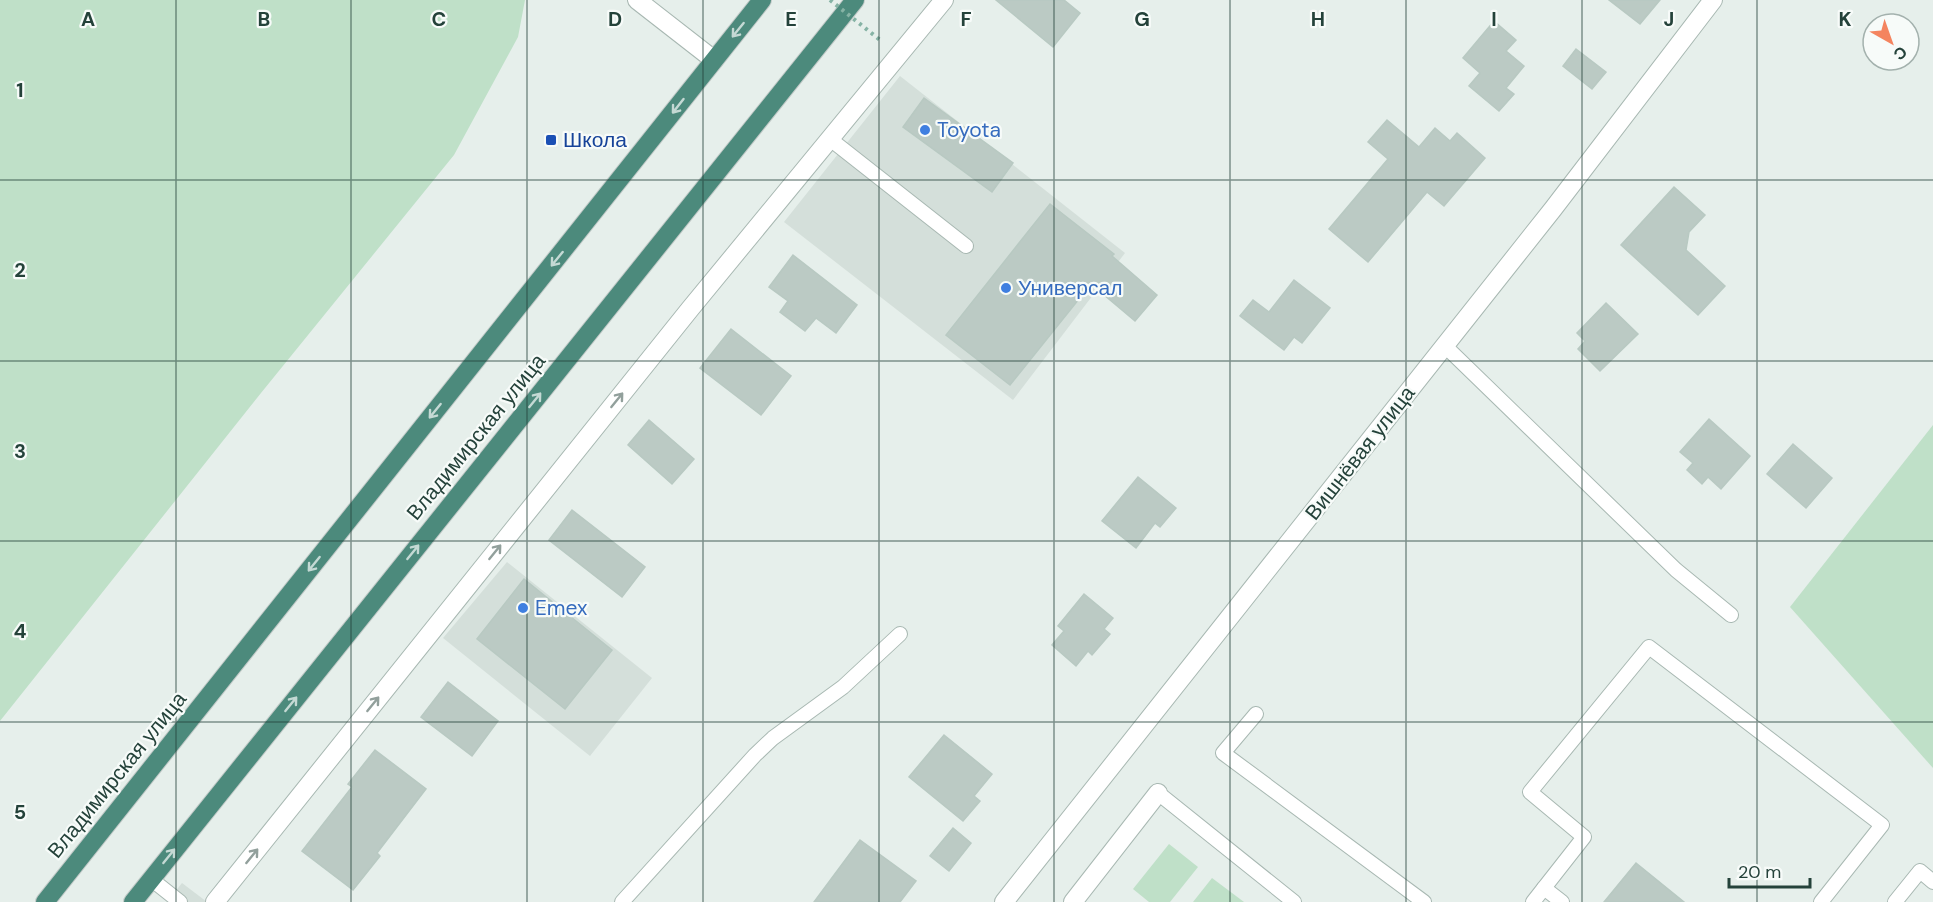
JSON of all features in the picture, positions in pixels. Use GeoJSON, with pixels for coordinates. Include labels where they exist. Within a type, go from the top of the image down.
{"type":"FeatureCollection","features":[{"type":"Feature","properties":{"kind":"highway","name":"Владимирская улица"},"geometry":{"type":"LineString","coordinates":[[45,902],[762,0]]}},
{"type":"Feature","properties":{"kind":"highway","name":"Владимирская улица"},"geometry":{"type":"LineString","coordinates":[[133,902],[855,0]]}},
{"type":"Feature","properties":{"kind":"street"},"geometry":{"type":"LineString","coordinates":[[637,0],[714,60]]}},
{"type":"Feature","properties":{"kind":"street"},"geometry":{"type":"LineString","coordinates":[[215,902],[690,309],[944,0]]}},
{"type":"Feature","properties":{"kind":"street","name":"Вишнёвая улица"},"geometry":{"type":"LineString","coordinates":[[1004,902],[1560,200],[1713,0]]}},
{"type":"Feature","properties":{"kind":"street"},"geometry":{"type":"LineString","coordinates":[[1073,902],[1158,793]]}},
{"type":"Feature","properties":{"kind":"lane"},"geometry":{"type":"LineString","coordinates":[[830,138],[966,246]]}},
{"type":"Feature","properties":{"kind":"lane"},"geometry":{"type":"LineString","coordinates":[[1444,346],[1676,570],[1731,615]]}},
{"type":"Feature","properties":{"kind":"lane"},"geometry":{"type":"LineString","coordinates":[[622,902],[755,755],[773,738],[843,687],[900,634]]}},
{"type":"Feature","properties":{"kind":"lane"},"geometry":{"type":"LineString","coordinates":[[1533,902],[1584,837],[1530,792],[1649,647],[1882,825],[1821,902]]}},
{"type":"Feature","properties":{"kind":"lane"},"geometry":{"type":"LineString","coordinates":[[1256,714],[1223,753],[1424,902]]}},
{"type":"Feature","properties":{"kind":"lane"},"geometry":{"type":"LineString","coordinates":[[1158,793],[1294,902]]}},
{"type":"Feature","properties":{"kind":"lane"},"geometry":{"type":"LineString","coordinates":[[1895,902],[1920,872],[1933,882]]}},
{"type":"Feature","properties":{"kind":"lane"},"geometry":{"type":"LineString","coordinates":[[151,879],[180,902]]}},
{"type":"Feature","properties":{"kind":"lane"},"geometry":{"type":"LineString","coordinates":[[1544,888],[1562,902]]}},
{"type":"Feature","properties":{"kind":"path"},"geometry":{"type":"LineString","coordinates":[[830,0],[880,40]]}},
{"type":"Feature","properties":{"kind":"shaded area"},"geometry":{"type":"Polygon","coordinates":[[[900,76],[1125,253],[1013,400],[784,222],[900,76]]]}},
{"type":"Feature","properties":{"kind":"shaded area"},"geometry":{"type":"Polygon","coordinates":[[[507,562],[652,678],[590,756],[443,638],[507,562]]]}},
{"type":"Feature","properties":{"kind":"shaded area"},"geometry":{"type":"Polygon","coordinates":[[[182,883],[207,902],[167,902],[182,883]]]}},
{"type":"Feature","properties":{"kind":"green space"},"geometry":{"type":"Polygon","coordinates":[[[0,0],[525,0],[518,37],[454,155],[0,721],[0,0]]]}},
{"type":"Feature","properties":{"kind":"green space"},"geometry":{"type":"Polygon","coordinates":[[[1933,425],[1933,768],[1790,607],[1933,425]]]}},
{"type":"Feature","properties":{"kind":"green space"},"geometry":{"type":"Polygon","coordinates":[[[1169,844],[1198,867],[1170,902],[1149,902],[1133,889],[1169,844]]]}},
{"type":"Feature","properties":{"kind":"green space"},"geometry":{"type":"Polygon","coordinates":[[[1212,878],[1244,902],[1193,902],[1212,878]]]}},
{"type":"Feature","properties":{"kind":"building"},"geometry":{"type":"Polygon","coordinates":[[[996,0],[1064,0],[1080,13],[1053,47],[996,0]]]}},
{"type":"Feature","properties":{"kind":"building"},"geometry":{"type":"Polygon","coordinates":[[[1609,0],[1660,0],[1640,24],[1609,0]]]}},
{"type":"Feature","properties":{"kind":"building"},"geometry":{"type":"Polygon","coordinates":[[[1494,21],[1516,40],[1506,51],[1524,66],[1506,88],[1514,94],[1499,111],[1469,86],[1480,73],[1463,58],[1494,21]]]}},
{"type":"Feature","properties":{"kind":"building"},"geometry":{"type":"Polygon","coordinates":[[[1576,49],[1606,72],[1592,89],[1563,66],[1576,49]]]}},
{"type":"Feature","properties":{"kind":"building"},"geometry":{"type":"Polygon","coordinates":[[[924,98],[1013,163],[992,192],[903,127],[924,98]]]}},
{"type":"Feature","properties":{"kind":"building"},"geometry":{"type":"Polygon","coordinates":[[[1387,120],[1419,147],[1435,128],[1450,141],[1457,133],[1485,158],[1444,206],[1427,192],[1368,262],[1329,229],[1388,159],[1368,142],[1387,120]]]}},
{"type":"Feature","properties":{"kind":"building"},"geometry":{"type":"Polygon","coordinates":[[[1674,187],[1705,215],[1689,232],[1686,250],[1725,286],[1698,315],[1621,245],[1674,187]]]}},
{"type":"Feature","properties":{"kind":"building"},"geometry":{"type":"Polygon","coordinates":[[[1050,204],[1114,254],[1112,256],[1157,295],[1135,321],[1091,284],[1010,385],[946,335],[1050,204]]]}},
{"type":"Feature","properties":{"kind":"building"},"geometry":{"type":"Polygon","coordinates":[[[793,255],[857,305],[836,333],[816,318],[805,331],[780,312],[788,301],[769,287],[793,255]]]}},
{"type":"Feature","properties":{"kind":"building"},"geometry":{"type":"Polygon","coordinates":[[[1294,280],[1330,308],[1302,343],[1294,337],[1284,350],[1240,316],[1253,300],[1269,312],[1294,280]]]}},
{"type":"Feature","properties":{"kind":"building"},"geometry":{"type":"Polygon","coordinates":[[[1606,303],[1638,334],[1600,371],[1578,349],[1585,341],[1577,333],[1606,303]]]}},
{"type":"Feature","properties":{"kind":"building"},"geometry":{"type":"Polygon","coordinates":[[[731,329],[791,376],[761,415],[700,368],[731,329]]]}},
{"type":"Feature","properties":{"kind":"building"},"geometry":{"type":"Polygon","coordinates":[[[1709,419],[1750,456],[1721,489],[1708,477],[1702,484],[1687,470],[1693,463],[1680,452],[1709,419]]]}},
{"type":"Feature","properties":{"kind":"building"},"geometry":{"type":"Polygon","coordinates":[[[649,420],[694,459],[672,484],[628,445],[649,420]]]}},
{"type":"Feature","properties":{"kind":"building"},"geometry":{"type":"Polygon","coordinates":[[[1793,444],[1832,478],[1806,508],[1767,474],[1793,444]]]}},
{"type":"Feature","properties":{"kind":"building"},"geometry":{"type":"Polygon","coordinates":[[[1138,477],[1176,508],[1160,527],[1155,523],[1136,548],[1102,521],[1138,477]]]}},
{"type":"Feature","properties":{"kind":"building"},"geometry":{"type":"Polygon","coordinates":[[[572,510],[645,567],[622,597],[549,540],[572,510]]]}},
{"type":"Feature","properties":{"kind":"building"},"geometry":{"type":"Polygon","coordinates":[[[524,579],[612,650],[565,709],[477,639],[524,579]]]}},
{"type":"Feature","properties":{"kind":"building"},"geometry":{"type":"Polygon","coordinates":[[[1084,594],[1113,618],[1104,629],[1110,634],[1092,655],[1088,651],[1076,666],[1052,645],[1064,631],[1058,626],[1084,594]]]}},
{"type":"Feature","properties":{"kind":"building"},"geometry":{"type":"Polygon","coordinates":[[[448,682],[498,721],[472,756],[421,717],[448,682]]]}},
{"type":"Feature","properties":{"kind":"building"},"geometry":{"type":"Polygon","coordinates":[[[944,735],[992,774],[974,796],[980,801],[963,821],[909,777],[944,735]]]}},
{"type":"Feature","properties":{"kind":"building"},"geometry":{"type":"Polygon","coordinates":[[[375,750],[426,789],[377,853],[380,856],[353,890],[302,851],[352,787],[348,784],[375,750]]]}},
{"type":"Feature","properties":{"kind":"building"},"geometry":{"type":"Polygon","coordinates":[[[953,828],[971,843],[949,871],[930,856],[953,828]]]}},
{"type":"Feature","properties":{"kind":"building"},"geometry":{"type":"Polygon","coordinates":[[[860,840],[916,881],[900,902],[814,902],[860,840]]]}},
{"type":"Feature","properties":{"kind":"building"},"geometry":{"type":"Polygon","coordinates":[[[1636,863],[1684,902],[1604,902],[1636,863]]]}},
{"type":"Feature","properties":{"kind":"place","name":"Toyota"},"geometry":{"type":"Point","coordinates":[925,130]}},
{"type":"Feature","properties":{"kind":"place","name":"Школа"},"geometry":{"type":"Point","coordinates":[551,140]}},
{"type":"Feature","properties":{"kind":"place","name":"Универсал"},"geometry":{"type":"Point","coordinates":[1006,288]}},
{"type":"Feature","properties":{"kind":"place","name":"Emex"},"geometry":{"type":"Point","coordinates":[523,608]}}]}
